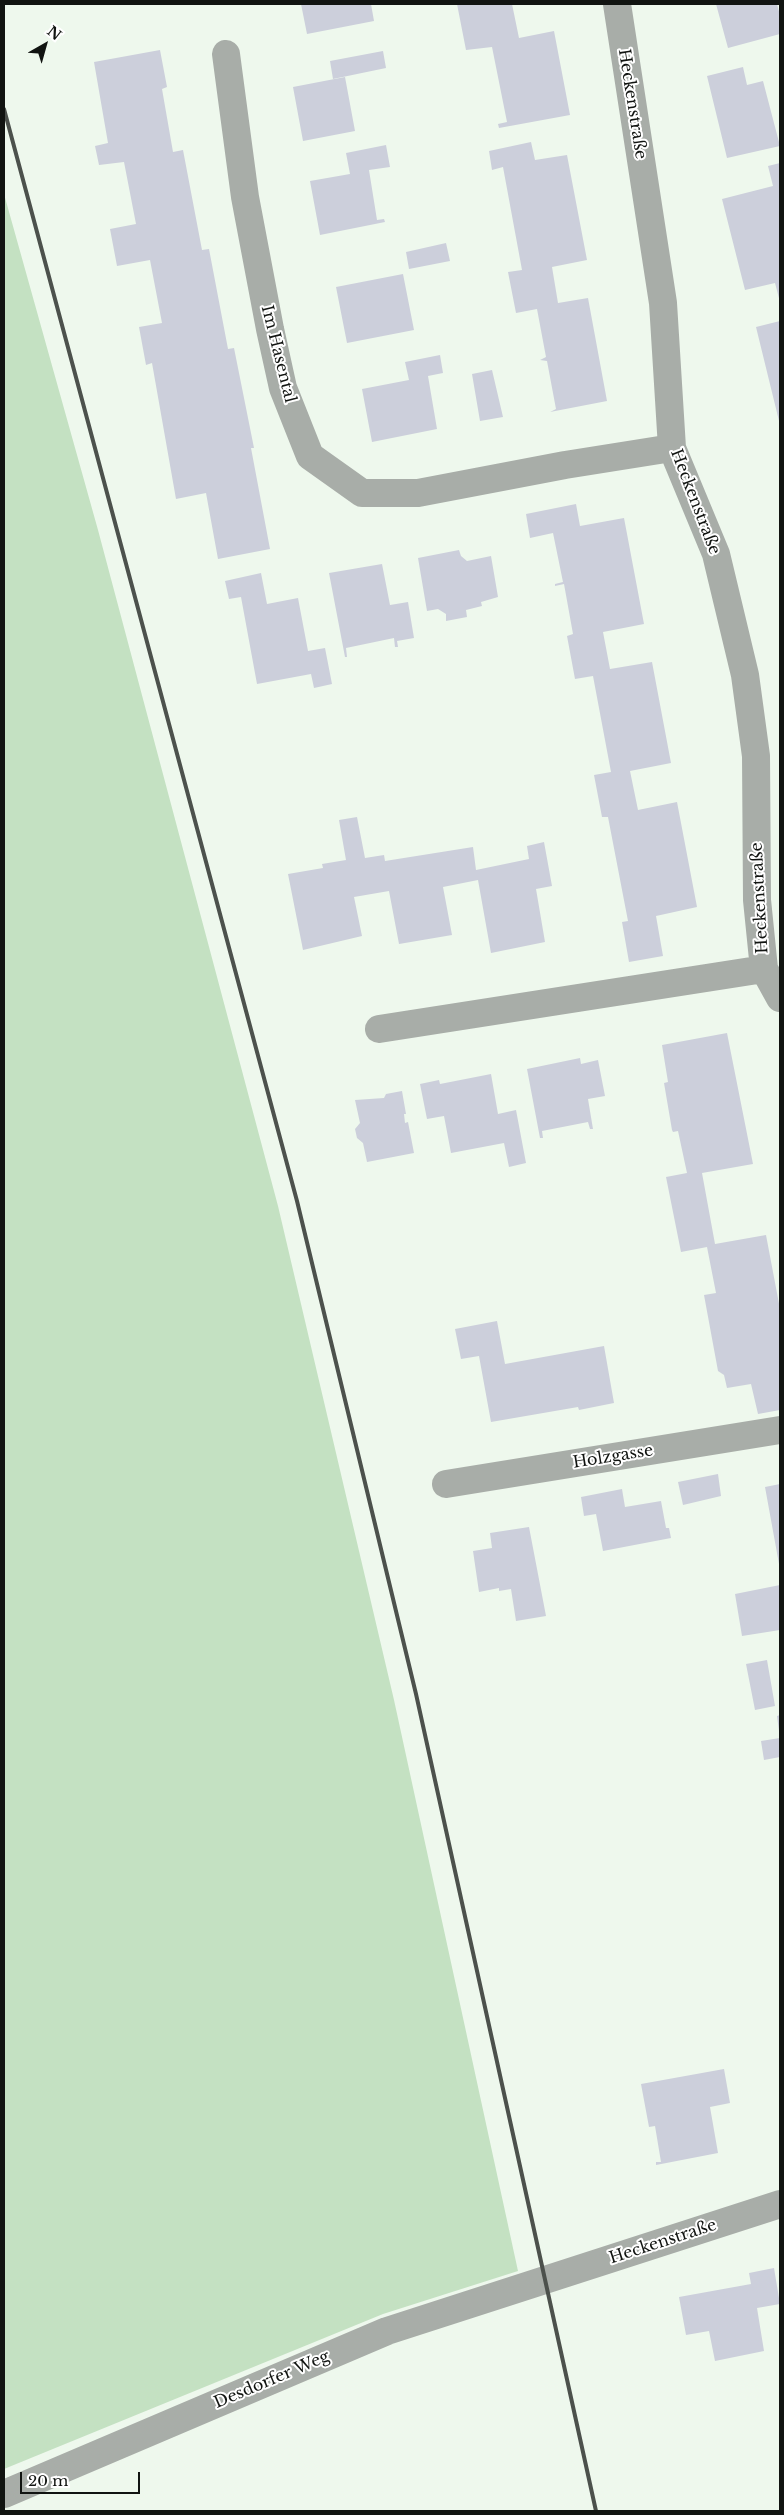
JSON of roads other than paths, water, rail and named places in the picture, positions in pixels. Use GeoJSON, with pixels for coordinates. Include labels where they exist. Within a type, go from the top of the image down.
{"type":"FeatureCollection","features":[{"type":"Feature","properties":{"kind":"street","name":"Heckenstraße"},"geometry":{"type":"LineString","coordinates":[[616,4],[663,303],[672,448],[716,554],[745,676],[756,756],[757,900],[764,969],[780,998]]}},
{"type":"Feature","properties":{"kind":"street","name":"Im Hasental"},"geometry":{"type":"LineString","coordinates":[[226,54],[244,197],[270,329],[283,388],[310,456],[362,493],[418,493],[565,465],[672,448]]}},
{"type":"Feature","properties":{"kind":"street","name":"Heckenstraße"},"geometry":{"type":"LineString","coordinates":[[379,1030],[764,969]]}},
{"type":"Feature","properties":{"kind":"street","name":"Holzgasse"},"geometry":{"type":"LineString","coordinates":[[446,1484],[780,1430]]}},
{"type":"Feature","properties":{"kind":"street","name":"Heckenstraße"},"geometry":{"type":"LineString","coordinates":[[545,2279],[780,2204]]}},
{"type":"Feature","properties":{"kind":"street","name":"Desdorfer Weg"},"geometry":{"type":"LineString","coordinates":[[4,2494],[387,2331],[545,2279]]}},
{"type":"Feature","properties":{"kind":"railway"},"geometry":{"type":"LineString","coordinates":[[4,109],[297,1201],[416,1694],[596,2511]]}}]}
